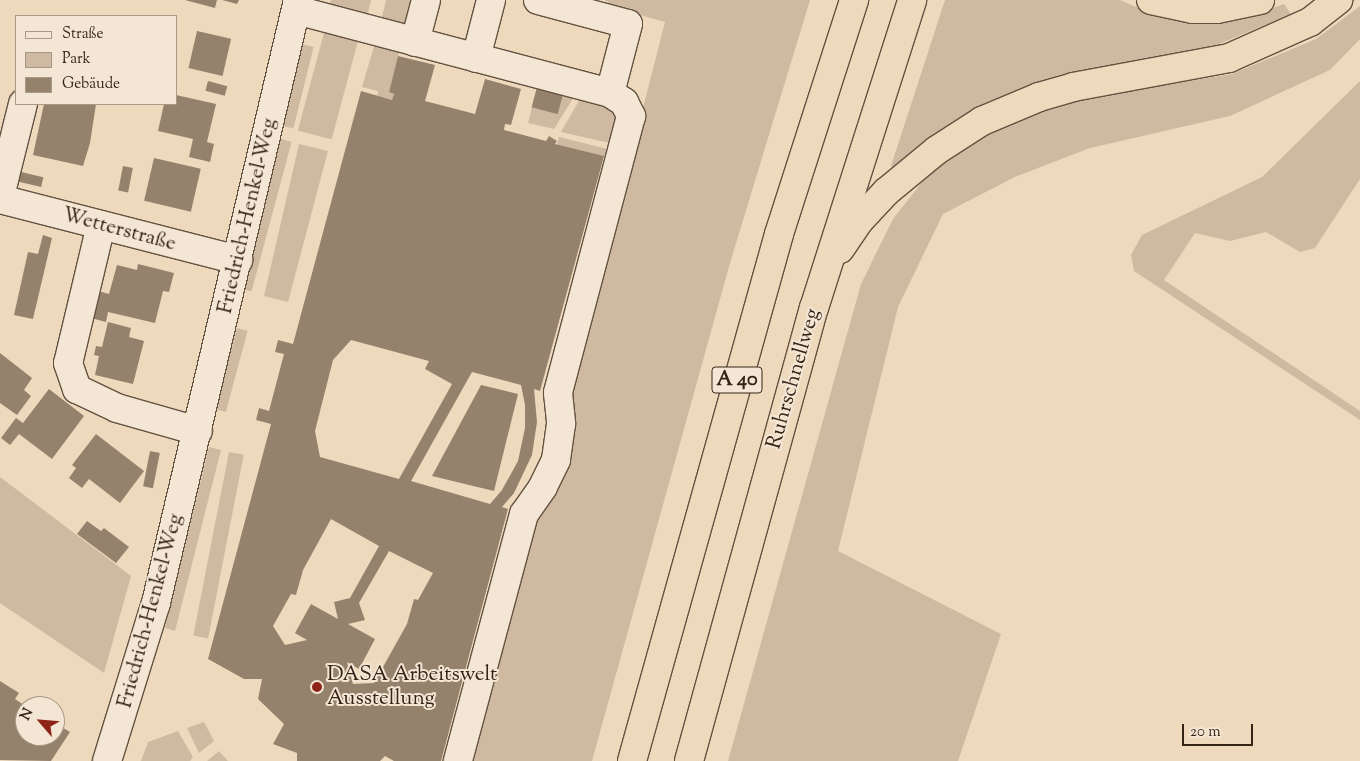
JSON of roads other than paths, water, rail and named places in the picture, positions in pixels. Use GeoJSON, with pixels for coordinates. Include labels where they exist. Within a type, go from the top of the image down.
{"type":"FeatureCollection","features":[{"type":"Feature","properties":{"kind":"highway","name":"A 40"},"geometry":{"type":"LineString","coordinates":[[632,761],[782,224],[854,0]]}},
{"type":"Feature","properties":{"kind":"highway","name":"Ruhrschnellweg"},"geometry":{"type":"LineString","coordinates":[[689,761],[814,308],[912,0]]}},
{"type":"Feature","properties":{"kind":"highway"},"geometry":{"type":"LineString","coordinates":[[1151,0],[1193,9],[1217,9],[1260,0]]}},
{"type":"Feature","properties":{"kind":"highway"},"geometry":{"type":"LineString","coordinates":[[814,308],[836,256],[860,221],[907,174],[961,134],[1039,97],[1229,58],[1310,22],[1338,0]]}},
{"type":"Feature","properties":{"kind":"street"},"geometry":{"type":"LineString","coordinates":[[415,42],[426,0]]}},
{"type":"Feature","properties":{"kind":"street"},"geometry":{"type":"LineString","coordinates":[[476,58],[491,0]]}},
{"type":"Feature","properties":{"kind":"street"},"geometry":{"type":"LineString","coordinates":[[554,2],[628,24],[610,93]]}},
{"type":"Feature","properties":{"kind":"street"},"geometry":{"type":"LineString","coordinates":[[297,5],[415,42],[610,93],[624,102],[631,116],[558,393],[561,424],[556,460],[543,487],[524,514],[458,761]]}},
{"type":"Feature","properties":{"kind":"street","name":"Friedrich-Henkel-Weg"},"geometry":{"type":"LineString","coordinates":[[107,761],[156,603],[297,5]]}},
{"type":"Feature","properties":{"kind":"street","name":"Wetterstraße"},"geometry":{"type":"LineString","coordinates":[[22,105],[0,197],[238,260]]}},
{"type":"Feature","properties":{"kind":"street"},"geometry":{"type":"LineString","coordinates":[[101,225],[68,362],[77,389],[117,408],[198,431]]}},
{"type":"Feature","properties":{"kind":"place","name":"DASA Arbeitswelt Ausstellung"},"geometry":{"type":"Point","coordinates":[317,687]}}]}
